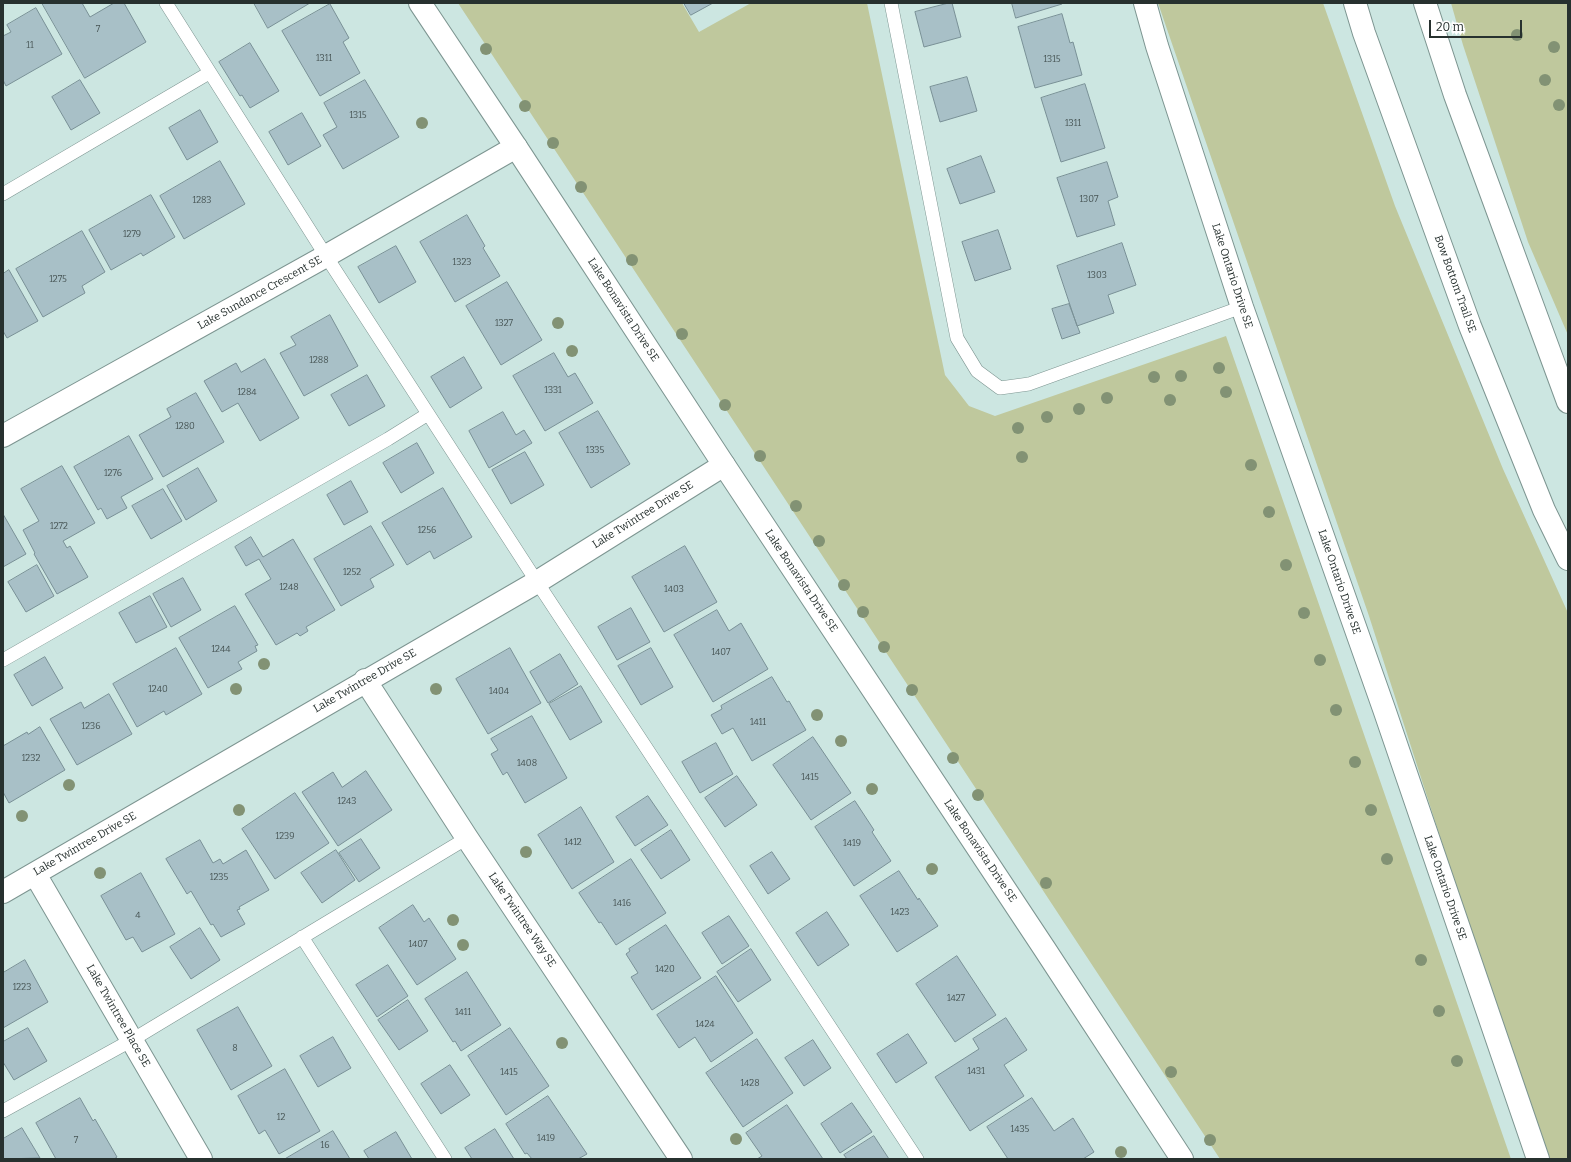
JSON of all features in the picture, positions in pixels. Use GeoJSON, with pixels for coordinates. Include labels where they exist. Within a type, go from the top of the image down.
{"type":"FeatureCollection","features":[{"type":"Feature","properties":{"kind":"street","name":"Lake Bonavista Drive SE"},"geometry":{"type":"LineString","coordinates":[[420,3],[1182,1159]]}},
{"type":"Feature","properties":{"kind":"street","name":"Lake Ontario Drive SE"},"geometry":{"type":"LineString","coordinates":[[1146,3],[1157,46],[1242,307],[1384,709],[1538,1159]]}},
{"type":"Feature","properties":{"kind":"street","name":"Bow Bottom Trail SE"},"geometry":{"type":"LineString","coordinates":[[1355,3],[1364,33],[1470,326],[1544,510],[1568,558]]}},
{"type":"Feature","properties":{"kind":"street"},"geometry":{"type":"LineString","coordinates":[[1425,3],[1455,95],[1568,402]]}},
{"type":"Feature","properties":{"kind":"street","name":"Lake Sundance Crescent SE"},"geometry":{"type":"LineString","coordinates":[[3,436],[326,256],[516,147]]}},
{"type":"Feature","properties":{"kind":"street","name":"Lake Twintree Drive SE"},"geometry":{"type":"LineString","coordinates":[[3,892],[365,680],[537,582],[724,464]]}},
{"type":"Feature","properties":{"kind":"street","name":"Lake Twintree Way SE"},"geometry":{"type":"LineString","coordinates":[[365,680],[467,838],[681,1159]]}},
{"type":"Feature","properties":{"kind":"street","name":"Lake Twintree Place SE"},"geometry":{"type":"LineString","coordinates":[[35,874],[201,1159]]}},
{"type":"Feature","properties":{"kind":"lane"},"geometry":{"type":"LineString","coordinates":[[166,3],[326,256],[537,582],[917,1159]]}},
{"type":"Feature","properties":{"kind":"lane"},"geometry":{"type":"LineString","coordinates":[[891,3],[957,338],[977,371],[1000,388],[1029,384],[1242,307]]}},
{"type":"Feature","properties":{"kind":"lane"},"geometry":{"type":"LineString","coordinates":[[3,194],[209,73]]}},
{"type":"Feature","properties":{"kind":"lane"},"geometry":{"type":"LineString","coordinates":[[3,660],[388,439],[428,414]]}},
{"type":"Feature","properties":{"kind":"lane"},"geometry":{"type":"LineString","coordinates":[[3,1112],[132,1040],[467,838]]}},
{"type":"Feature","properties":{"kind":"lane"},"geometry":{"type":"LineString","coordinates":[[302,937],[445,1159]]}},
{"type":"Feature","properties":{"kind":"green space"},"geometry":{"type":"Polygon","coordinates":[[[458,3],[682,3],[699,32],[751,3],[867,3],[945,375],[969,406],[995,416],[1226,336],[1511,1159],[1220,1159],[458,3]]]}},
{"type":"Feature","properties":{"kind":"green space"},"geometry":{"type":"Polygon","coordinates":[[[1158,3],[1323,3],[1395,206],[1503,469],[1568,613],[1568,1159],[1544,1159],[1543,1157],[1369,616],[1158,3]]]}},
{"type":"Feature","properties":{"kind":"green space"},"geometry":{"type":"Polygon","coordinates":[[[1451,3],[1568,3],[1568,335],[1528,242],[1463,45],[1451,3]]]}},
{"type":"Feature","properties":{"kind":"building"},"geometry":{"type":"Polygon","coordinates":[[[42,3],[82,3],[90,17],[114,3],[124,3],[146,42],[85,78],[42,3]]]}},
{"type":"Feature","properties":{"kind":"building"},"geometry":{"type":"Polygon","coordinates":[[[254,3],[310,3],[268,28],[254,3]]]}},
{"type":"Feature","properties":{"kind":"building"},"geometry":{"type":"Polygon","coordinates":[[[684,3],[713,3],[691,15],[684,3]]]}},
{"type":"Feature","properties":{"kind":"building"},"geometry":{"type":"Polygon","coordinates":[[[952,3],[961,37],[924,47],[915,12],[952,3]]]}},
{"type":"Feature","properties":{"kind":"building"},"geometry":{"type":"Polygon","coordinates":[[[1012,3],[1062,3],[1062,4],[1016,18],[1012,3]]]}},
{"type":"Feature","properties":{"kind":"building"},"geometry":{"type":"Polygon","coordinates":[[[330,4],[349,38],[343,42],[360,73],[320,96],[282,31],[330,4]]]}},
{"type":"Feature","properties":{"kind":"building"},"geometry":{"type":"Polygon","coordinates":[[[36,8],[62,54],[6,86],[3,80],[3,36],[11,32],[7,25],[36,8]]]}},
{"type":"Feature","properties":{"kind":"building"},"geometry":{"type":"Polygon","coordinates":[[[1062,14],[1070,43],[1073,42],[1082,75],[1035,88],[1018,27],[1062,14]]]}},
{"type":"Feature","properties":{"kind":"building"},"geometry":{"type":"Polygon","coordinates":[[[250,43],[279,91],[250,108],[242,95],[240,96],[219,62],[250,43]]]}},
{"type":"Feature","properties":{"kind":"building"},"geometry":{"type":"Polygon","coordinates":[[[967,77],[977,111],[940,122],[930,87],[967,77]]]}},
{"type":"Feature","properties":{"kind":"building"},"geometry":{"type":"Polygon","coordinates":[[[80,80],[100,113],[71,130],[52,97],[80,80]]]}},
{"type":"Feature","properties":{"kind":"building"},"geometry":{"type":"Polygon","coordinates":[[[365,80],[399,137],[343,169],[323,135],[337,127],[324,103],[365,80]]]}},
{"type":"Feature","properties":{"kind":"building"},"geometry":{"type":"Polygon","coordinates":[[[1085,84],[1105,148],[1061,162],[1041,98],[1085,84]]]}},
{"type":"Feature","properties":{"kind":"building"},"geometry":{"type":"Polygon","coordinates":[[[200,110],[218,142],[187,160],[169,128],[200,110]]]}},
{"type":"Feature","properties":{"kind":"building"},"geometry":{"type":"Polygon","coordinates":[[[302,113],[321,146],[288,165],[269,132],[302,113]]]}},
{"type":"Feature","properties":{"kind":"building"},"geometry":{"type":"Polygon","coordinates":[[[981,156],[995,192],[960,204],[947,169],[981,156]]]}},
{"type":"Feature","properties":{"kind":"building"},"geometry":{"type":"Polygon","coordinates":[[[220,161],[245,204],[184,239],[160,196],[220,161]]]}},
{"type":"Feature","properties":{"kind":"building"},"geometry":{"type":"Polygon","coordinates":[[[1107,162],[1118,197],[1108,201],[1115,225],[1077,237],[1057,178],[1107,162]]]}},
{"type":"Feature","properties":{"kind":"building"},"geometry":{"type":"Polygon","coordinates":[[[151,195],[175,237],[143,256],[141,253],[111,270],[89,230],[151,195]]]}},
{"type":"Feature","properties":{"kind":"building"},"geometry":{"type":"Polygon","coordinates":[[[467,215],[485,246],[483,248],[500,276],[455,302],[420,242],[467,215]]]}},
{"type":"Feature","properties":{"kind":"building"},"geometry":{"type":"Polygon","coordinates":[[[998,230],[1011,269],[975,281],[962,242],[998,230]]]}},
{"type":"Feature","properties":{"kind":"building"},"geometry":{"type":"Polygon","coordinates":[[[82,231],[105,272],[82,286],[85,293],[43,317],[16,269],[82,231]]]}},
{"type":"Feature","properties":{"kind":"building"},"geometry":{"type":"Polygon","coordinates":[[[1122,243],[1136,285],[1108,295],[1114,313],[1077,326],[1057,266],[1122,243]]]}},
{"type":"Feature","properties":{"kind":"building"},"geometry":{"type":"Polygon","coordinates":[[[396,246],[416,282],[379,303],[358,267],[396,246]]]}},
{"type":"Feature","properties":{"kind":"building"},"geometry":{"type":"Polygon","coordinates":[[[9,270],[38,321],[7,338],[3,331],[3,274],[9,270]]]}},
{"type":"Feature","properties":{"kind":"building"},"geometry":{"type":"Polygon","coordinates":[[[507,282],[542,340],[501,365],[466,306],[507,282]]]}},
{"type":"Feature","properties":{"kind":"building"},"geometry":{"type":"Polygon","coordinates":[[[1069,304],[1080,333],[1062,339],[1052,309],[1069,304]]]}},
{"type":"Feature","properties":{"kind":"building"},"geometry":{"type":"Polygon","coordinates":[[[330,315],[358,366],[304,396],[280,353],[296,345],[291,337],[330,315]]]}},
{"type":"Feature","properties":{"kind":"building"},"geometry":{"type":"Polygon","coordinates":[[[554,353],[568,377],[575,373],[593,403],[545,431],[513,376],[554,353]]]}},
{"type":"Feature","properties":{"kind":"building"},"geometry":{"type":"Polygon","coordinates":[[[464,357],[482,388],[450,408],[431,377],[464,357]]]}},
{"type":"Feature","properties":{"kind":"building"},"geometry":{"type":"Polygon","coordinates":[[[265,359],[299,418],[260,441],[238,403],[222,412],[204,381],[236,363],[241,372],[265,359]]]}},
{"type":"Feature","properties":{"kind":"building"},"geometry":{"type":"Polygon","coordinates":[[[367,375],[385,406],[349,426],[331,395],[367,375]]]}},
{"type":"Feature","properties":{"kind":"building"},"geometry":{"type":"Polygon","coordinates":[[[196,393],[224,442],[163,477],[139,435],[171,417],[167,409],[196,393]]]}},
{"type":"Feature","properties":{"kind":"building"},"geometry":{"type":"Polygon","coordinates":[[[598,411],[630,464],[591,488],[559,433],[598,411]]]}},
{"type":"Feature","properties":{"kind":"building"},"geometry":{"type":"Polygon","coordinates":[[[503,412],[516,435],[524,430],[532,443],[489,468],[469,431],[503,412]]]}},
{"type":"Feature","properties":{"kind":"building"},"geometry":{"type":"Polygon","coordinates":[[[129,436],[153,479],[121,497],[127,508],[107,519],[101,508],[98,510],[74,467],[129,436]]]}},
{"type":"Feature","properties":{"kind":"building"},"geometry":{"type":"Polygon","coordinates":[[[417,443],[434,473],[401,493],[383,463],[417,443]]]}},
{"type":"Feature","properties":{"kind":"building"},"geometry":{"type":"Polygon","coordinates":[[[525,452],[544,485],[511,504],[492,470],[525,452]]]}},
{"type":"Feature","properties":{"kind":"building"},"geometry":{"type":"Polygon","coordinates":[[[62,466],[95,523],[63,541],[67,548],[70,546],[88,577],[57,594],[34,554],[35,553],[23,530],[39,521],[21,489],[62,466]]]}},
{"type":"Feature","properties":{"kind":"building"},"geometry":{"type":"Polygon","coordinates":[[[198,468],[217,501],[186,520],[167,486],[198,468]]]}},
{"type":"Feature","properties":{"kind":"building"},"geometry":{"type":"Polygon","coordinates":[[[351,481],[368,512],[344,525],[327,495],[351,481]]]}},
{"type":"Feature","properties":{"kind":"building"},"geometry":{"type":"Polygon","coordinates":[[[443,488],[472,537],[434,559],[430,551],[407,565],[382,523],[443,488]]]}},
{"type":"Feature","properties":{"kind":"building"},"geometry":{"type":"Polygon","coordinates":[[[163,489],[182,521],[151,539],[132,506],[163,489]]]}},
{"type":"Feature","properties":{"kind":"building"},"geometry":{"type":"Polygon","coordinates":[[[3,514],[26,554],[3,567],[3,514]]]}},
{"type":"Feature","properties":{"kind":"building"},"geometry":{"type":"Polygon","coordinates":[[[371,526],[394,565],[370,579],[374,587],[341,606],[314,559],[371,526]]]}},
{"type":"Feature","properties":{"kind":"building"},"geometry":{"type":"Polygon","coordinates":[[[251,537],[263,557],[293,539],[335,610],[306,627],[308,631],[300,636],[297,633],[276,645],[245,594],[271,579],[259,559],[246,566],[235,547],[251,537]]]}},
{"type":"Feature","properties":{"kind":"building"},"geometry":{"type":"Polygon","coordinates":[[[685,546],[717,602],[664,632],[632,577],[685,546]]]}},
{"type":"Feature","properties":{"kind":"building"},"geometry":{"type":"Polygon","coordinates":[[[37,565],[54,596],[26,612],[8,582],[37,565]]]}},
{"type":"Feature","properties":{"kind":"building"},"geometry":{"type":"Polygon","coordinates":[[[183,578],[201,610],[171,627],[153,594],[183,578]]]}},
{"type":"Feature","properties":{"kind":"building"},"geometry":{"type":"Polygon","coordinates":[[[150,596],[167,627],[136,643],[119,613],[150,596]]]}},
{"type":"Feature","properties":{"kind":"building"},"geometry":{"type":"Polygon","coordinates":[[[235,606],[258,645],[255,646],[257,651],[238,662],[242,669],[208,688],[179,638],[235,606]]]}},
{"type":"Feature","properties":{"kind":"building"},"geometry":{"type":"Polygon","coordinates":[[[631,608],[650,642],[617,660],[598,627],[631,608]]]}},
{"type":"Feature","properties":{"kind":"building"},"geometry":{"type":"Polygon","coordinates":[[[717,610],[729,631],[741,623],[768,669],[713,702],[674,635],[717,610]]]}},
{"type":"Feature","properties":{"kind":"building"},"geometry":{"type":"Polygon","coordinates":[[[176,648],[202,694],[166,715],[164,711],[137,727],[113,684],[176,648]]]}},
{"type":"Feature","properties":{"kind":"building"},"geometry":{"type":"Polygon","coordinates":[[[510,648],[541,703],[488,734],[456,679],[510,648]]]}},
{"type":"Feature","properties":{"kind":"building"},"geometry":{"type":"Polygon","coordinates":[[[651,648],[673,687],[641,705],[618,666],[651,648]]]}},
{"type":"Feature","properties":{"kind":"building"},"geometry":{"type":"Polygon","coordinates":[[[560,654],[578,684],[548,703],[530,672],[560,654]]]}},
{"type":"Feature","properties":{"kind":"building"},"geometry":{"type":"Polygon","coordinates":[[[45,657],[63,688],[32,706],[14,675],[45,657]]]}},
{"type":"Feature","properties":{"kind":"building"},"geometry":{"type":"Polygon","coordinates":[[[772,677],[787,702],[789,701],[806,730],[752,761],[733,728],[722,734],[711,715],[722,709],[721,706],[772,677]]]}},
{"type":"Feature","properties":{"kind":"building"},"geometry":{"type":"Polygon","coordinates":[[[581,686],[602,722],[570,740],[549,704],[581,686]]]}},
{"type":"Feature","properties":{"kind":"building"},"geometry":{"type":"Polygon","coordinates":[[[109,694],[132,734],[77,765],[50,719],[81,702],[84,708],[109,694]]]}},
{"type":"Feature","properties":{"kind":"building"},"geometry":{"type":"Polygon","coordinates":[[[532,716],[567,778],[525,803],[507,772],[503,775],[491,754],[498,750],[491,739],[532,716]]]}},
{"type":"Feature","properties":{"kind":"building"},"geometry":{"type":"Polygon","coordinates":[[[40,727],[65,770],[9,803],[3,792],[3,746],[27,732],[28,734],[40,727]]]}},
{"type":"Feature","properties":{"kind":"building"},"geometry":{"type":"Polygon","coordinates":[[[813,737],[851,793],[811,820],[773,765],[813,737]]]}},
{"type":"Feature","properties":{"kind":"building"},"geometry":{"type":"Polygon","coordinates":[[[716,743],[733,774],[700,793],[682,762],[716,743]]]}},
{"type":"Feature","properties":{"kind":"building"},"geometry":{"type":"Polygon","coordinates":[[[366,771],[392,810],[338,846],[302,792],[333,772],[342,787],[366,771]]]}},
{"type":"Feature","properties":{"kind":"building"},"geometry":{"type":"Polygon","coordinates":[[[737,776],[757,805],[725,827],[705,798],[737,776]]]}},
{"type":"Feature","properties":{"kind":"building"},"geometry":{"type":"Polygon","coordinates":[[[295,793],[329,843],[275,879],[242,829],[295,793]]]}},
{"type":"Feature","properties":{"kind":"building"},"geometry":{"type":"Polygon","coordinates":[[[648,796],[668,825],[635,846],[616,817],[648,796]]]}},
{"type":"Feature","properties":{"kind":"building"},"geometry":{"type":"Polygon","coordinates":[[[855,801],[874,830],[872,832],[891,861],[854,886],[815,827],[855,801]]]}},
{"type":"Feature","properties":{"kind":"building"},"geometry":{"type":"Polygon","coordinates":[[[581,807],[614,862],[572,889],[538,835],[581,807]]]}},
{"type":"Feature","properties":{"kind":"building"},"geometry":{"type":"Polygon","coordinates":[[[671,830],[690,860],[661,879],[641,850],[671,830]]]}},
{"type":"Feature","properties":{"kind":"building"},"geometry":{"type":"Polygon","coordinates":[[[361,839],[380,868],[359,882],[339,853],[361,839]]]}},
{"type":"Feature","properties":{"kind":"building"},"geometry":{"type":"Polygon","coordinates":[[[200,840],[213,863],[220,859],[223,864],[246,850],[269,890],[239,907],[240,909],[237,910],[245,924],[221,937],[213,924],[211,925],[191,891],[187,894],[166,859],[200,840]]]}},
{"type":"Feature","properties":{"kind":"building"},"geometry":{"type":"Polygon","coordinates":[[[336,850],[355,880],[322,903],[301,873],[336,850]]]}},
{"type":"Feature","properties":{"kind":"building"},"geometry":{"type":"Polygon","coordinates":[[[772,852],[790,879],[768,894],[750,866],[772,852]]]}},
{"type":"Feature","properties":{"kind":"building"},"geometry":{"type":"Polygon","coordinates":[[[631,859],[666,913],[616,945],[579,893],[631,859]]]}},
{"type":"Feature","properties":{"kind":"building"},"geometry":{"type":"Polygon","coordinates":[[[899,871],[918,900],[919,898],[938,926],[897,952],[860,896],[899,871]]]}},
{"type":"Feature","properties":{"kind":"building"},"geometry":{"type":"Polygon","coordinates":[[[141,873],[175,934],[142,952],[133,937],[126,940],[101,896],[141,873]]]}},
{"type":"Feature","properties":{"kind":"building"},"geometry":{"type":"Polygon","coordinates":[[[413,905],[424,922],[429,918],[456,959],[417,985],[379,928],[413,905]]]}},
{"type":"Feature","properties":{"kind":"building"},"geometry":{"type":"Polygon","coordinates":[[[827,912],[849,945],[818,966],[796,933],[827,912]]]}},
{"type":"Feature","properties":{"kind":"building"},"geometry":{"type":"Polygon","coordinates":[[[729,916],[749,946],[722,964],[702,933],[729,916]]]}},
{"type":"Feature","properties":{"kind":"building"},"geometry":{"type":"Polygon","coordinates":[[[666,925],[701,978],[652,1010],[631,977],[638,973],[626,954],[630,951],[629,949],[666,925]]]}},
{"type":"Feature","properties":{"kind":"building"},"geometry":{"type":"Polygon","coordinates":[[[200,928],[220,960],[191,979],[170,947],[200,928]]]}},
{"type":"Feature","properties":{"kind":"building"},"geometry":{"type":"Polygon","coordinates":[[[751,949],[771,980],[738,1002],[717,972],[751,949]]]}},
{"type":"Feature","properties":{"kind":"building"},"geometry":{"type":"Polygon","coordinates":[[[957,956],[996,1015],[955,1042],[916,984],[957,956]]]}},
{"type":"Feature","properties":{"kind":"building"},"geometry":{"type":"Polygon","coordinates":[[[25,960],[48,1002],[3,1028],[3,973],[25,960]]]}},
{"type":"Feature","properties":{"kind":"building"},"geometry":{"type":"Polygon","coordinates":[[[388,965],[408,996],[377,1017],[356,985],[388,965]]]}},
{"type":"Feature","properties":{"kind":"building"},"geometry":{"type":"Polygon","coordinates":[[[467,972],[501,1025],[461,1051],[455,1041],[453,1042],[425,999],[467,972]]]}},
{"type":"Feature","properties":{"kind":"building"},"geometry":{"type":"Polygon","coordinates":[[[716,976],[753,1033],[711,1062],[695,1037],[679,1048],[657,1015],[716,976]]]}},
{"type":"Feature","properties":{"kind":"building"},"geometry":{"type":"Polygon","coordinates":[[[408,1000],[428,1031],[399,1050],[378,1020],[408,1000]]]}},
{"type":"Feature","properties":{"kind":"building"},"geometry":{"type":"Polygon","coordinates":[[[238,1007],[272,1066],[231,1090],[197,1030],[238,1007]]]}},
{"type":"Feature","properties":{"kind":"building"},"geometry":{"type":"Polygon","coordinates":[[[1006,1018],[1027,1050],[1004,1065],[1024,1096],[970,1131],[935,1077],[979,1049],[973,1039],[1006,1018]]]}},
{"type":"Feature","properties":{"kind":"building"},"geometry":{"type":"Polygon","coordinates":[[[28,1028],[47,1061],[14,1080],[3,1062],[3,1042],[28,1028]]]}},
{"type":"Feature","properties":{"kind":"building"},"geometry":{"type":"Polygon","coordinates":[[[510,1028],[549,1086],[506,1115],[468,1056],[510,1028]]]}},
{"type":"Feature","properties":{"kind":"building"},"geometry":{"type":"Polygon","coordinates":[[[908,1034],[927,1063],[896,1083],[877,1054],[908,1034]]]}},
{"type":"Feature","properties":{"kind":"building"},"geometry":{"type":"Polygon","coordinates":[[[333,1037],[351,1068],[318,1087],[300,1056],[333,1037]]]}},
{"type":"Feature","properties":{"kind":"building"},"geometry":{"type":"Polygon","coordinates":[[[757,1039],[793,1093],[743,1127],[706,1073],[757,1039]]]}},
{"type":"Feature","properties":{"kind":"building"},"geometry":{"type":"Polygon","coordinates":[[[813,1040],[831,1068],[804,1086],[785,1058],[813,1040]]]}},
{"type":"Feature","properties":{"kind":"building"},"geometry":{"type":"Polygon","coordinates":[[[450,1065],[470,1095],[441,1114],[421,1084],[450,1065]]]}},
{"type":"Feature","properties":{"kind":"building"},"geometry":{"type":"Polygon","coordinates":[[[285,1069],[320,1131],[279,1154],[265,1130],[259,1134],[238,1096],[285,1069]]]}},
{"type":"Feature","properties":{"kind":"building"},"geometry":{"type":"Polygon","coordinates":[[[548,1096],[587,1154],[578,1159],[532,1159],[527,1153],[525,1154],[506,1124],[548,1096]]]}},
{"type":"Feature","properties":{"kind":"building"},"geometry":{"type":"Polygon","coordinates":[[[80,1098],[93,1121],[95,1119],[117,1157],[114,1159],[56,1159],[36,1123],[80,1098]]]}},
{"type":"Feature","properties":{"kind":"building"},"geometry":{"type":"Polygon","coordinates":[[[1032,1098],[1054,1131],[1073,1118],[1094,1152],[1083,1159],[1008,1159],[987,1127],[1032,1098]]]}},
{"type":"Feature","properties":{"kind":"building"},"geometry":{"type":"Polygon","coordinates":[[[852,1103],[872,1132],[840,1153],[821,1124],[852,1103]]]}},
{"type":"Feature","properties":{"kind":"building"},"geometry":{"type":"Polygon","coordinates":[[[787,1105],[823,1159],[757,1159],[762,1156],[746,1133],[787,1105]]]}},
{"type":"Feature","properties":{"kind":"building"},"geometry":{"type":"Polygon","coordinates":[[[22,1128],[40,1158],[3,1159],[3,1139],[22,1128]]]}},
{"type":"Feature","properties":{"kind":"building"},"geometry":{"type":"Polygon","coordinates":[[[495,1129],[514,1159],[472,1159],[465,1148],[495,1129]]]}},
{"type":"Feature","properties":{"kind":"building"},"geometry":{"type":"Polygon","coordinates":[[[333,1131],[350,1159],[285,1159],[333,1131]]]}},
{"type":"Feature","properties":{"kind":"building"},"geometry":{"type":"Polygon","coordinates":[[[396,1132],[412,1159],[369,1159],[364,1151],[396,1132]]]}},
{"type":"Feature","properties":{"kind":"building"},"geometry":{"type":"Polygon","coordinates":[[[874,1136],[889,1159],[847,1159],[844,1155],[874,1136]]]}}]}
